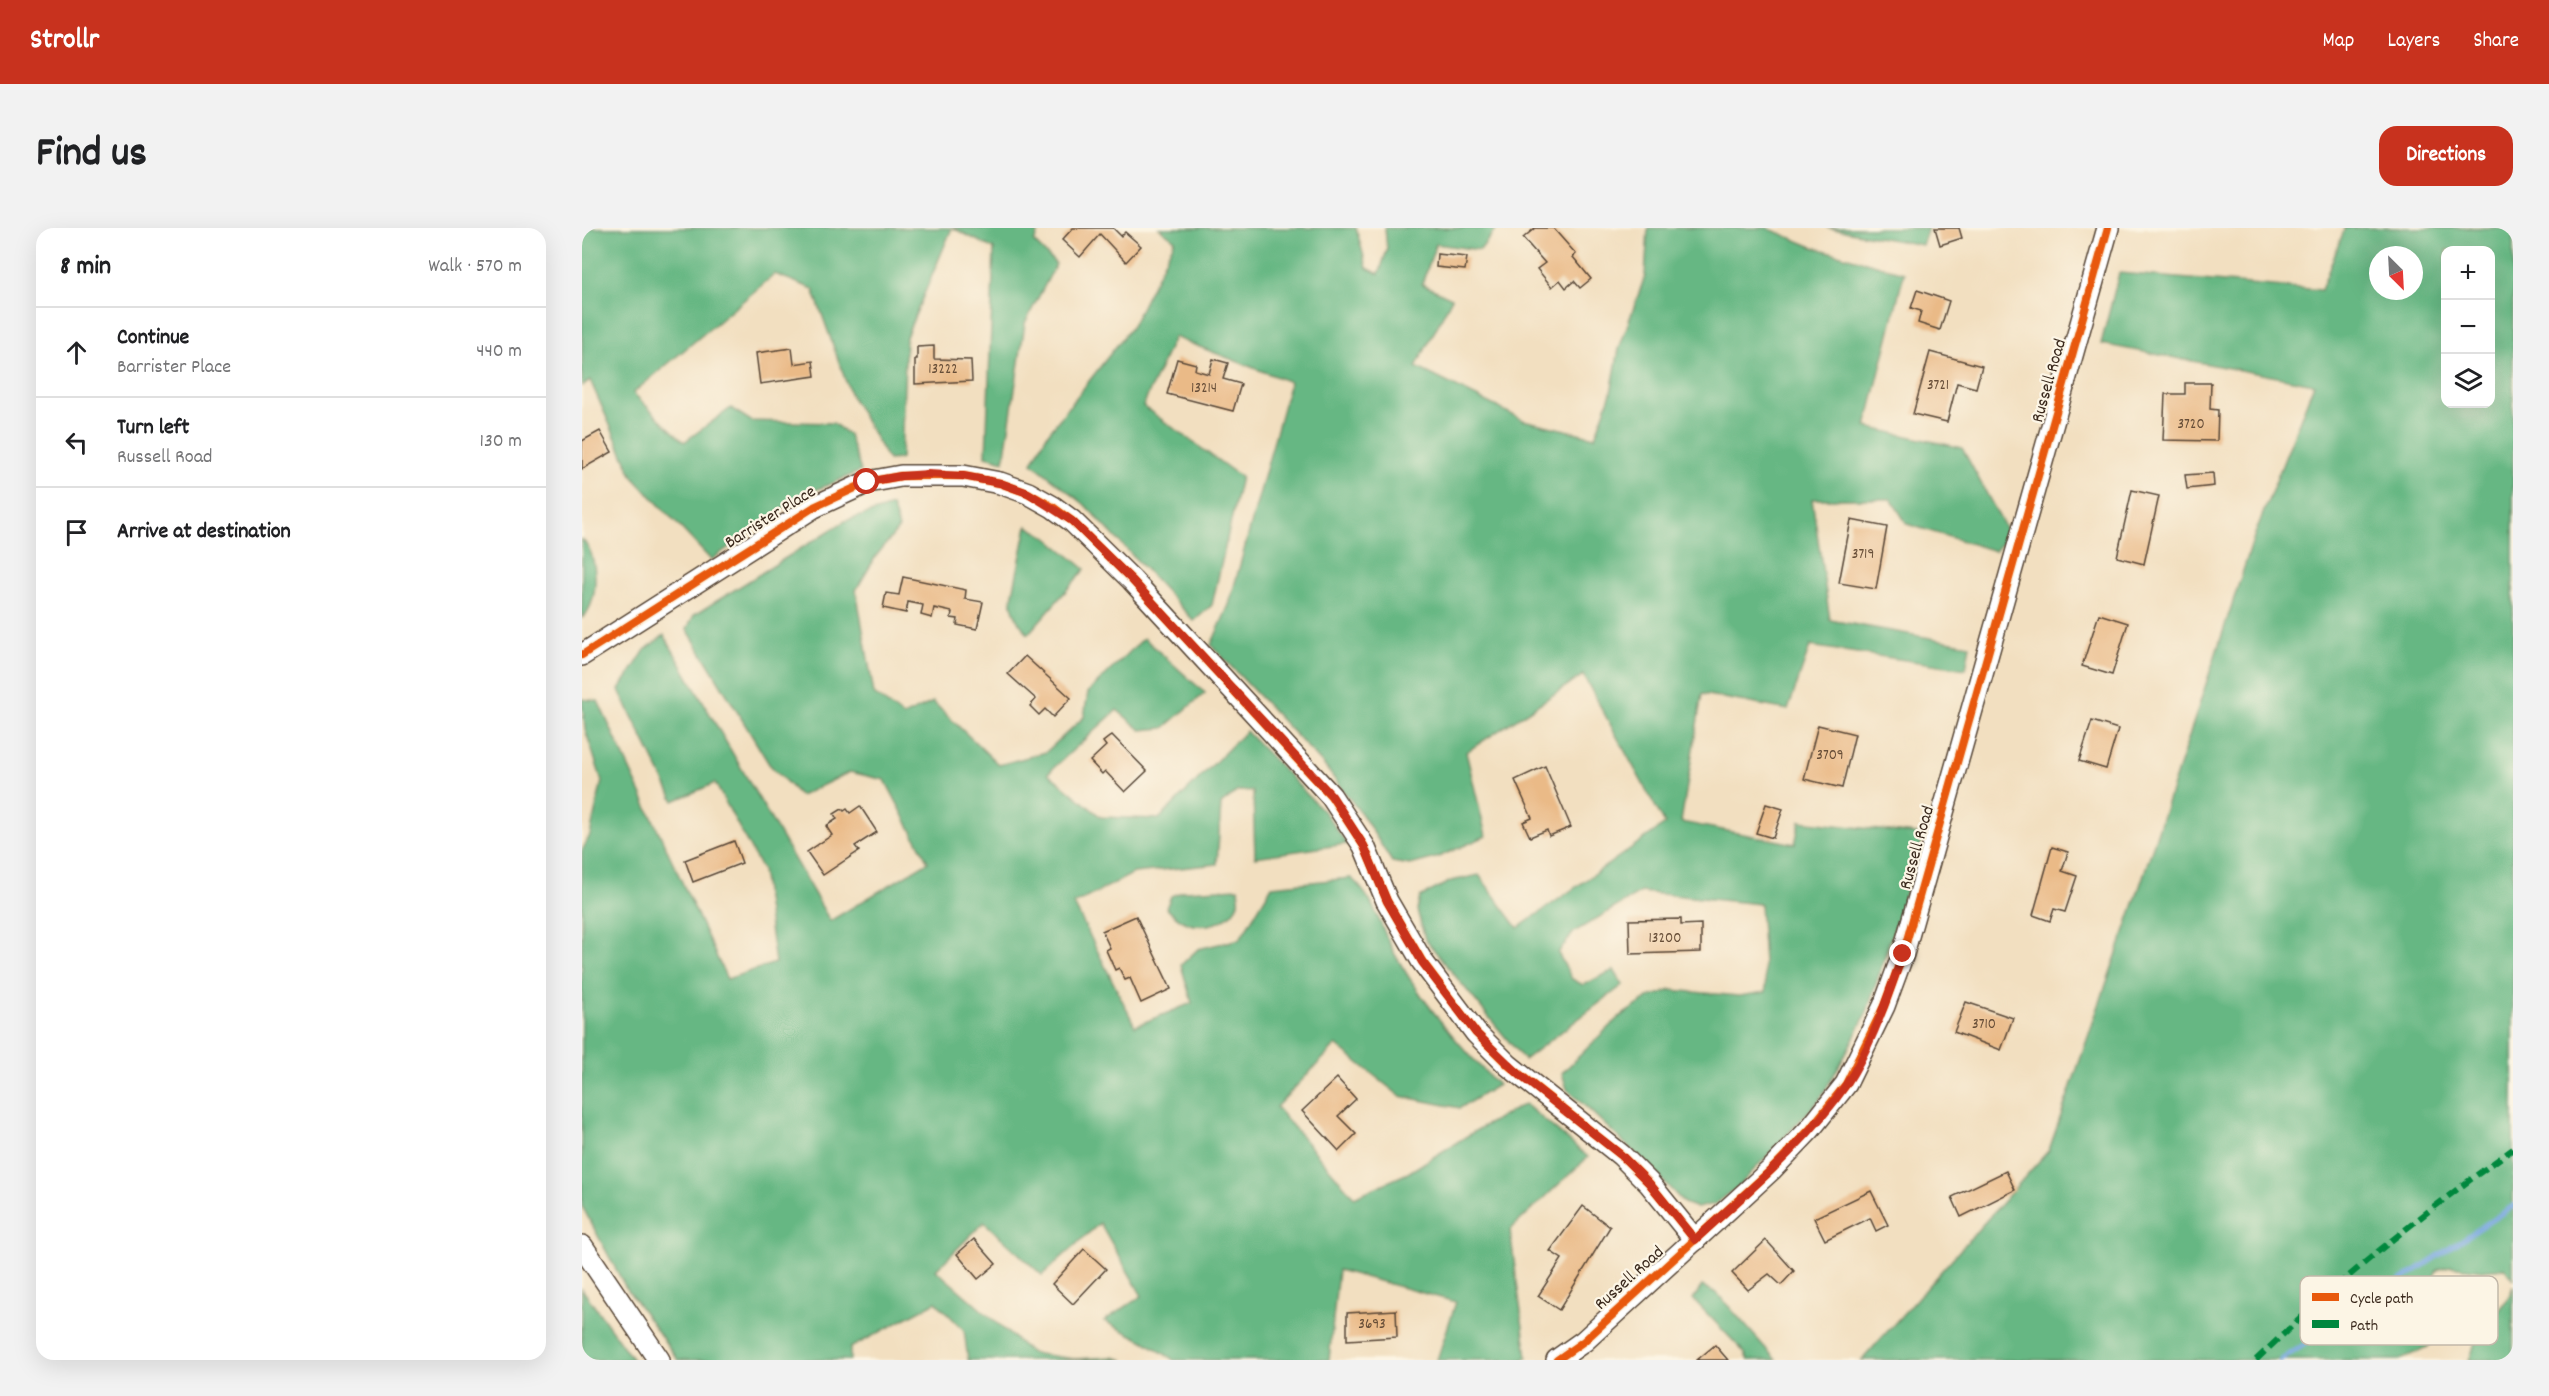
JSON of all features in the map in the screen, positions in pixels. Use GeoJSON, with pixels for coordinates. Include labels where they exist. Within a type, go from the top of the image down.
{"type":"FeatureCollection","features":[{"type":"Feature","properties":{"kind":"street","name":"Russell Road"},"geometry":{"type":"LineString","coordinates":[[1557,1360],[1584,1341],[1771,1170],[1810,1129],[1846,1084],[1884,1005],[1906,943],[2108,228]]}},
{"type":"Feature","properties":{"kind":"street","name":"Barrister Place"},"geometry":{"type":"LineString","coordinates":[[582,655],[814,507],[867,482],[901,476],[963,476],[1000,483],[1028,493],[1072,521],[1132,580],[1332,796],[1364,846],[1387,901],[1422,962],[1476,1033],[1522,1077],[1621,1155],[1649,1183],[1695,1240]]}},
{"type":"Feature","properties":{"kind":"street"},"geometry":{"type":"LineString","coordinates":[[582,1246],[659,1360]]}},
{"type":"Feature","properties":{"kind":"green space"},"geometry":{"type":"Polygon","coordinates":[[[582,228],[952,228],[906,337],[901,459],[888,460],[851,396],[813,289],[775,274],[633,393],[684,442],[731,408],[751,421],[833,423],[849,435],[861,471],[799,497],[711,560],[633,477],[590,380],[582,386],[582,228]]]}},
{"type":"Feature","properties":{"kind":"green space"},"geometry":{"type":"Polygon","coordinates":[[[953,228],[1040,228],[1034,242],[1056,264],[1025,323],[1004,461],[986,456],[994,249],[953,228]]]}},
{"type":"Feature","properties":{"kind":"green space"},"geometry":{"type":"Polygon","coordinates":[[[1159,228],[1356,228],[1367,268],[1379,274],[1387,250],[1385,228],[1497,228],[1480,250],[1436,244],[1422,284],[1452,298],[1416,367],[1523,420],[1595,437],[1611,393],[1619,349],[1645,276],[1648,228],[1767,228],[1813,247],[1904,273],[1866,427],[1962,448],[2009,535],[1995,551],[1907,524],[1891,499],[1812,499],[1830,620],[1970,645],[1966,669],[1810,646],[1788,710],[1702,694],[1681,822],[1795,844],[1800,821],[1924,835],[1867,1012],[1842,1061],[1820,1099],[1738,1187],[1715,1204],[1697,1208],[1684,1203],[1651,1168],[1567,1089],[1562,1073],[1619,1017],[1650,997],[1671,990],[1739,996],[1766,992],[1760,904],[1641,892],[1574,932],[1558,953],[1572,979],[1583,985],[1614,970],[1623,985],[1524,1060],[1425,939],[1417,910],[1420,897],[1451,881],[1479,875],[1518,928],[1665,824],[1583,675],[1466,752],[1486,836],[1436,858],[1410,865],[1392,862],[1363,816],[1323,764],[1211,645],[1229,605],[1290,382],[1174,337],[1143,406],[1241,477],[1212,605],[1194,621],[1084,504],[1032,463],[1047,435],[1132,326],[1175,240],[1159,228]]]}},
{"type":"Feature","properties":{"kind":"green space"},"geometry":{"type":"Polygon","coordinates":[[[1827,228],[1928,228],[1922,245],[1827,228]]]}},
{"type":"Feature","properties":{"kind":"green space"},"geometry":{"type":"Polygon","coordinates":[[[2345,228],[2513,228],[2513,1279],[2505,1268],[2481,1270],[2450,1266],[2437,1270],[2434,1276],[2300,1276],[2300,1345],[2430,1345],[2399,1360],[1862,1360],[2049,1150],[2139,889],[2255,534],[2314,384],[2101,344],[2119,273],[2321,290],[2345,228]]]}},
{"type":"Feature","properties":{"kind":"green space"},"geometry":{"type":"Polygon","coordinates":[[[892,506],[899,528],[876,556],[856,590],[874,694],[903,716],[933,702],[999,765],[1046,752],[1084,717],[1088,692],[1144,638],[1205,693],[1164,728],[1141,730],[1117,710],[1048,773],[1101,817],[1159,819],[1246,731],[1325,813],[1347,844],[1255,857],[1253,791],[1238,791],[1221,804],[1217,864],[1134,873],[1074,904],[1135,1026],[1192,1003],[1181,965],[1198,949],[1240,939],[1272,886],[1351,878],[1372,905],[1391,948],[1419,992],[1456,1040],[1498,1085],[1460,1108],[1400,1096],[1336,1045],[1276,1107],[1354,1197],[1408,1173],[1475,1131],[1525,1104],[1588,1157],[1510,1230],[1527,1357],[1521,1360],[1437,1360],[1456,1302],[1338,1270],[1329,1360],[1174,1360],[1144,1341],[1104,1321],[1142,1296],[1100,1223],[1042,1275],[984,1222],[936,1270],[1031,1353],[1074,1359],[1113,1357],[1124,1360],[968,1360],[964,1330],[936,1302],[850,1348],[850,1360],[678,1360],[625,1286],[582,1206],[582,851],[590,835],[602,781],[585,729],[582,699],[598,701],[727,979],[775,963],[762,870],[715,783],[674,801],[619,690],[645,650],[664,635],[830,921],[928,862],[885,780],[850,772],[800,796],[769,764],[687,629],[694,615],[845,521],[892,506]]]}},
{"type":"Feature","properties":{"kind":"green space"},"geometry":{"type":"Polygon","coordinates":[[[1027,526],[1045,536],[1085,569],[1028,634],[1017,620],[1011,603],[1027,526]]]}},
{"type":"Feature","properties":{"kind":"green space"},"geometry":{"type":"Polygon","coordinates":[[[582,539],[592,556],[595,578],[592,601],[582,618],[582,539]]]}},
{"type":"Feature","properties":{"kind":"green space"},"geometry":{"type":"Polygon","coordinates":[[[1238,888],[1239,897],[1233,912],[1211,924],[1190,924],[1166,908],[1171,896],[1184,891],[1238,888]]]}},
{"type":"Feature","properties":{"kind":"green space"},"geometry":{"type":"Polygon","coordinates":[[[1702,1286],[1717,1293],[1776,1360],[1748,1360],[1744,1352],[1693,1299],[1702,1286]]]}},
{"type":"Feature","properties":{"kind":"green space"},"geometry":{"type":"Polygon","coordinates":[[[2513,1286],[2513,1360],[2469,1360],[2475,1345],[2498,1345],[2498,1311],[2511,1293],[2513,1286]]]}},
{"type":"Feature","properties":{"kind":"green space"},"geometry":{"type":"Polygon","coordinates":[[[582,1289],[633,1360],[582,1360],[582,1289]]]}},
{"type":"Feature","properties":{"kind":"building"},"geometry":{"type":"Polygon","coordinates":[[[1073,228],[1113,228],[1121,236],[1125,232],[1141,246],[1126,262],[1100,234],[1080,257],[1062,240],[1073,228]]]}},
{"type":"Feature","properties":{"kind":"building"},"geometry":{"type":"Polygon","coordinates":[[[1535,228],[1553,228],[1576,254],[1573,257],[1591,279],[1580,288],[1574,281],[1566,288],[1560,280],[1552,287],[1537,269],[1545,263],[1523,238],[1535,228]]]}},
{"type":"Feature","properties":{"kind":"building"},"geometry":{"type":"Polygon","coordinates":[[[1935,228],[1959,228],[1962,238],[1940,245],[1935,228]]]}},
{"type":"Feature","properties":{"kind":"building"},"geometry":{"type":"Polygon","coordinates":[[[1437,254],[1467,257],[1465,270],[1436,267],[1437,254]]]}},
{"type":"Feature","properties":{"kind":"building"},"geometry":{"type":"Polygon","coordinates":[[[1917,290],[1949,301],[1940,330],[1918,323],[1921,311],[1911,308],[1917,290]]]}},
{"type":"Feature","properties":{"kind":"building"},"geometry":{"type":"Polygon","coordinates":[[[934,346],[934,359],[971,360],[972,381],[915,384],[917,347],[934,346]]]}},
{"type":"Feature","properties":{"kind":"building"},"geometry":{"type":"Polygon","coordinates":[[[792,348],[794,364],[813,361],[815,376],[760,384],[756,353],[792,348]]]}},
{"type":"Feature","properties":{"kind":"building"},"geometry":{"type":"Polygon","coordinates":[[[1930,352],[1982,366],[1976,388],[1957,383],[1947,422],[1913,414],[1930,352]]]}},
{"type":"Feature","properties":{"kind":"building"},"geometry":{"type":"Polygon","coordinates":[[[1177,359],[1196,364],[1195,370],[1209,374],[1213,359],[1228,363],[1223,379],[1241,384],[1233,411],[1167,394],[1177,359]]]}},
{"type":"Feature","properties":{"kind":"building"},"geometry":{"type":"Polygon","coordinates":[[[2185,383],[2211,383],[2210,409],[2218,410],[2217,441],[2163,440],[2165,394],[2185,394],[2185,383]]]}},
{"type":"Feature","properties":{"kind":"building"},"geometry":{"type":"Polygon","coordinates":[[[600,431],[612,452],[582,469],[582,441],[600,431]]]}},
{"type":"Feature","properties":{"kind":"building"},"geometry":{"type":"Polygon","coordinates":[[[2213,473],[2214,486],[2187,489],[2185,475],[2213,473]]]}},
{"type":"Feature","properties":{"kind":"building"},"geometry":{"type":"Polygon","coordinates":[[[2132,490],[2159,496],[2144,564],[2117,557],[2132,490]]]}},
{"type":"Feature","properties":{"kind":"building"},"geometry":{"type":"Polygon","coordinates":[[[1851,520],[1887,527],[1876,589],[1839,583],[1851,520]]]}},
{"type":"Feature","properties":{"kind":"building"},"geometry":{"type":"Polygon","coordinates":[[[903,577],[966,590],[965,599],[983,602],[977,629],[957,625],[958,619],[951,618],[952,612],[934,608],[932,618],[921,615],[923,605],[908,602],[906,613],[883,608],[886,593],[899,595],[903,577]]]}},
{"type":"Feature","properties":{"kind":"building"},"geometry":{"type":"Polygon","coordinates":[[[2099,614],[2128,623],[2112,675],[2082,666],[2099,614]]]}},
{"type":"Feature","properties":{"kind":"building"},"geometry":{"type":"Polygon","coordinates":[[[1025,656],[1071,698],[1053,717],[1045,709],[1039,715],[1030,706],[1036,699],[1008,674],[1025,656]]]}},
{"type":"Feature","properties":{"kind":"building"},"geometry":{"type":"Polygon","coordinates":[[[2092,721],[2118,729],[2106,769],[2079,761],[2092,721]]]}},
{"type":"Feature","properties":{"kind":"building"},"geometry":{"type":"Polygon","coordinates":[[[1818,725],[1855,734],[1842,788],[1804,779],[1818,725]]]}},
{"type":"Feature","properties":{"kind":"building"},"geometry":{"type":"Polygon","coordinates":[[[1112,735],[1147,771],[1125,792],[1105,771],[1102,774],[1090,761],[1106,746],[1103,742],[1112,735]]]}},
{"type":"Feature","properties":{"kind":"building"},"geometry":{"type":"Polygon","coordinates":[[[1545,766],[1571,827],[1549,836],[1547,830],[1530,837],[1523,822],[1532,818],[1515,780],[1545,766]]]}},
{"type":"Feature","properties":{"kind":"building"},"geometry":{"type":"Polygon","coordinates":[[[1766,804],[1783,809],[1773,838],[1756,833],[1766,804]]]}},
{"type":"Feature","properties":{"kind":"building"},"geometry":{"type":"Polygon","coordinates":[[[860,806],[877,832],[855,846],[859,851],[823,875],[807,852],[832,835],[826,826],[837,819],[834,814],[842,809],[844,811],[847,809],[850,813],[860,806]]]}},
{"type":"Feature","properties":{"kind":"building"},"geometry":{"type":"Polygon","coordinates":[[[734,841],[742,863],[693,882],[685,860],[734,841]]]}},
{"type":"Feature","properties":{"kind":"building"},"geometry":{"type":"Polygon","coordinates":[[[2052,847],[2068,852],[2062,871],[2077,876],[2065,912],[2054,909],[2050,921],[2033,915],[2052,847]]]}},
{"type":"Feature","properties":{"kind":"building"},"geometry":{"type":"Polygon","coordinates":[[[1136,916],[1171,989],[1141,1003],[1130,978],[1125,980],[1119,968],[1115,970],[1106,950],[1110,948],[1102,931],[1136,916]]]}},
{"type":"Feature","properties":{"kind":"building"},"geometry":{"type":"Polygon","coordinates":[[[1681,919],[1681,925],[1701,924],[1701,952],[1630,954],[1629,920],[1681,919]]]}},
{"type":"Feature","properties":{"kind":"building"},"geometry":{"type":"Polygon","coordinates":[[[1966,1002],[2013,1018],[2001,1050],[1954,1032],[1966,1002]]]}},
{"type":"Feature","properties":{"kind":"building"},"geometry":{"type":"Polygon","coordinates":[[[1337,1078],[1356,1099],[1338,1116],[1356,1134],[1339,1151],[1302,1111],[1337,1078]]]}},
{"type":"Feature","properties":{"kind":"building"},"geometry":{"type":"Polygon","coordinates":[[[2006,1171],[2015,1190],[1961,1217],[1952,1197],[2006,1171]]]}},
{"type":"Feature","properties":{"kind":"building"},"geometry":{"type":"Polygon","coordinates":[[[1871,1191],[1888,1225],[1876,1231],[1870,1218],[1825,1240],[1814,1218],[1871,1191]]]}},
{"type":"Feature","properties":{"kind":"building"},"geometry":{"type":"Polygon","coordinates":[[[1583,1206],[1610,1227],[1559,1310],[1538,1296],[1562,1259],[1550,1251],[1583,1206]]]}},
{"type":"Feature","properties":{"kind":"building"},"geometry":{"type":"Polygon","coordinates":[[[974,1239],[996,1264],[978,1279],[957,1254],[974,1239]]]}},
{"type":"Feature","properties":{"kind":"building"},"geometry":{"type":"Polygon","coordinates":[[[1766,1240],[1794,1271],[1781,1285],[1769,1274],[1748,1290],[1732,1273],[1766,1240]]]}},
{"type":"Feature","properties":{"kind":"building"},"geometry":{"type":"Polygon","coordinates":[[[1084,1249],[1106,1269],[1073,1304],[1052,1284],[1084,1249]]]}},
{"type":"Feature","properties":{"kind":"building"},"geometry":{"type":"Polygon","coordinates":[[[1396,1310],[1397,1337],[1347,1340],[1347,1313],[1396,1310]]]}},
{"type":"Feature","properties":{"kind":"building"},"geometry":{"type":"Polygon","coordinates":[[[1715,1345],[1728,1360],[1697,1360],[1715,1345]]]}},
{"type":"Feature","properties":{"kind":"waterway"},"geometry":{"type":"LineString","coordinates":[[2408,1276],[2513,1206]]}},
{"type":"Feature","properties":{"kind":"waterway"},"geometry":{"type":"LineString","coordinates":[[2281,1360],[2304,1345]]}},
{"type":"Feature","properties":{"kind":"marked path"},"geometry":{"type":"LineString","coordinates":[[2350,1276],[2446,1198],[2513,1149]]}},
{"type":"Feature","properties":{"kind":"marked path"},"geometry":{"type":"LineString","coordinates":[[2256,1360],[2300,1320]]}},
{"type":"Feature","properties":{"kind":"cycle path"},"geometry":{"type":"LineString","coordinates":[[1557,1360],[1584,1341],[1771,1170],[1810,1129],[1846,1084],[1884,1006],[1903,954],[2108,228]]}},
{"type":"Feature","properties":{"kind":"cycle path"},"geometry":{"type":"LineString","coordinates":[[582,655],[814,507],[868,482],[901,476],[963,476],[1000,483],[1028,493],[1072,521],[1132,580],[1331,796],[1364,846],[1387,901],[1422,961],[1476,1033],[1508,1065],[1621,1155],[1649,1183],[1695,1240]]}},
{"type":"Feature","properties":{"kind":"route"},"geometry":{"type":"LineString","coordinates":[[867,482],[928,474],[963,476],[1000,483],[1028,493],[1072,521],[1132,580],[1332,796],[1364,846],[1387,901],[1422,962],[1476,1033],[1522,1077],[1621,1155],[1649,1183],[1695,1240],[1771,1170],[1810,1129],[1846,1084],[1884,1005],[1903,954]]}}]}
